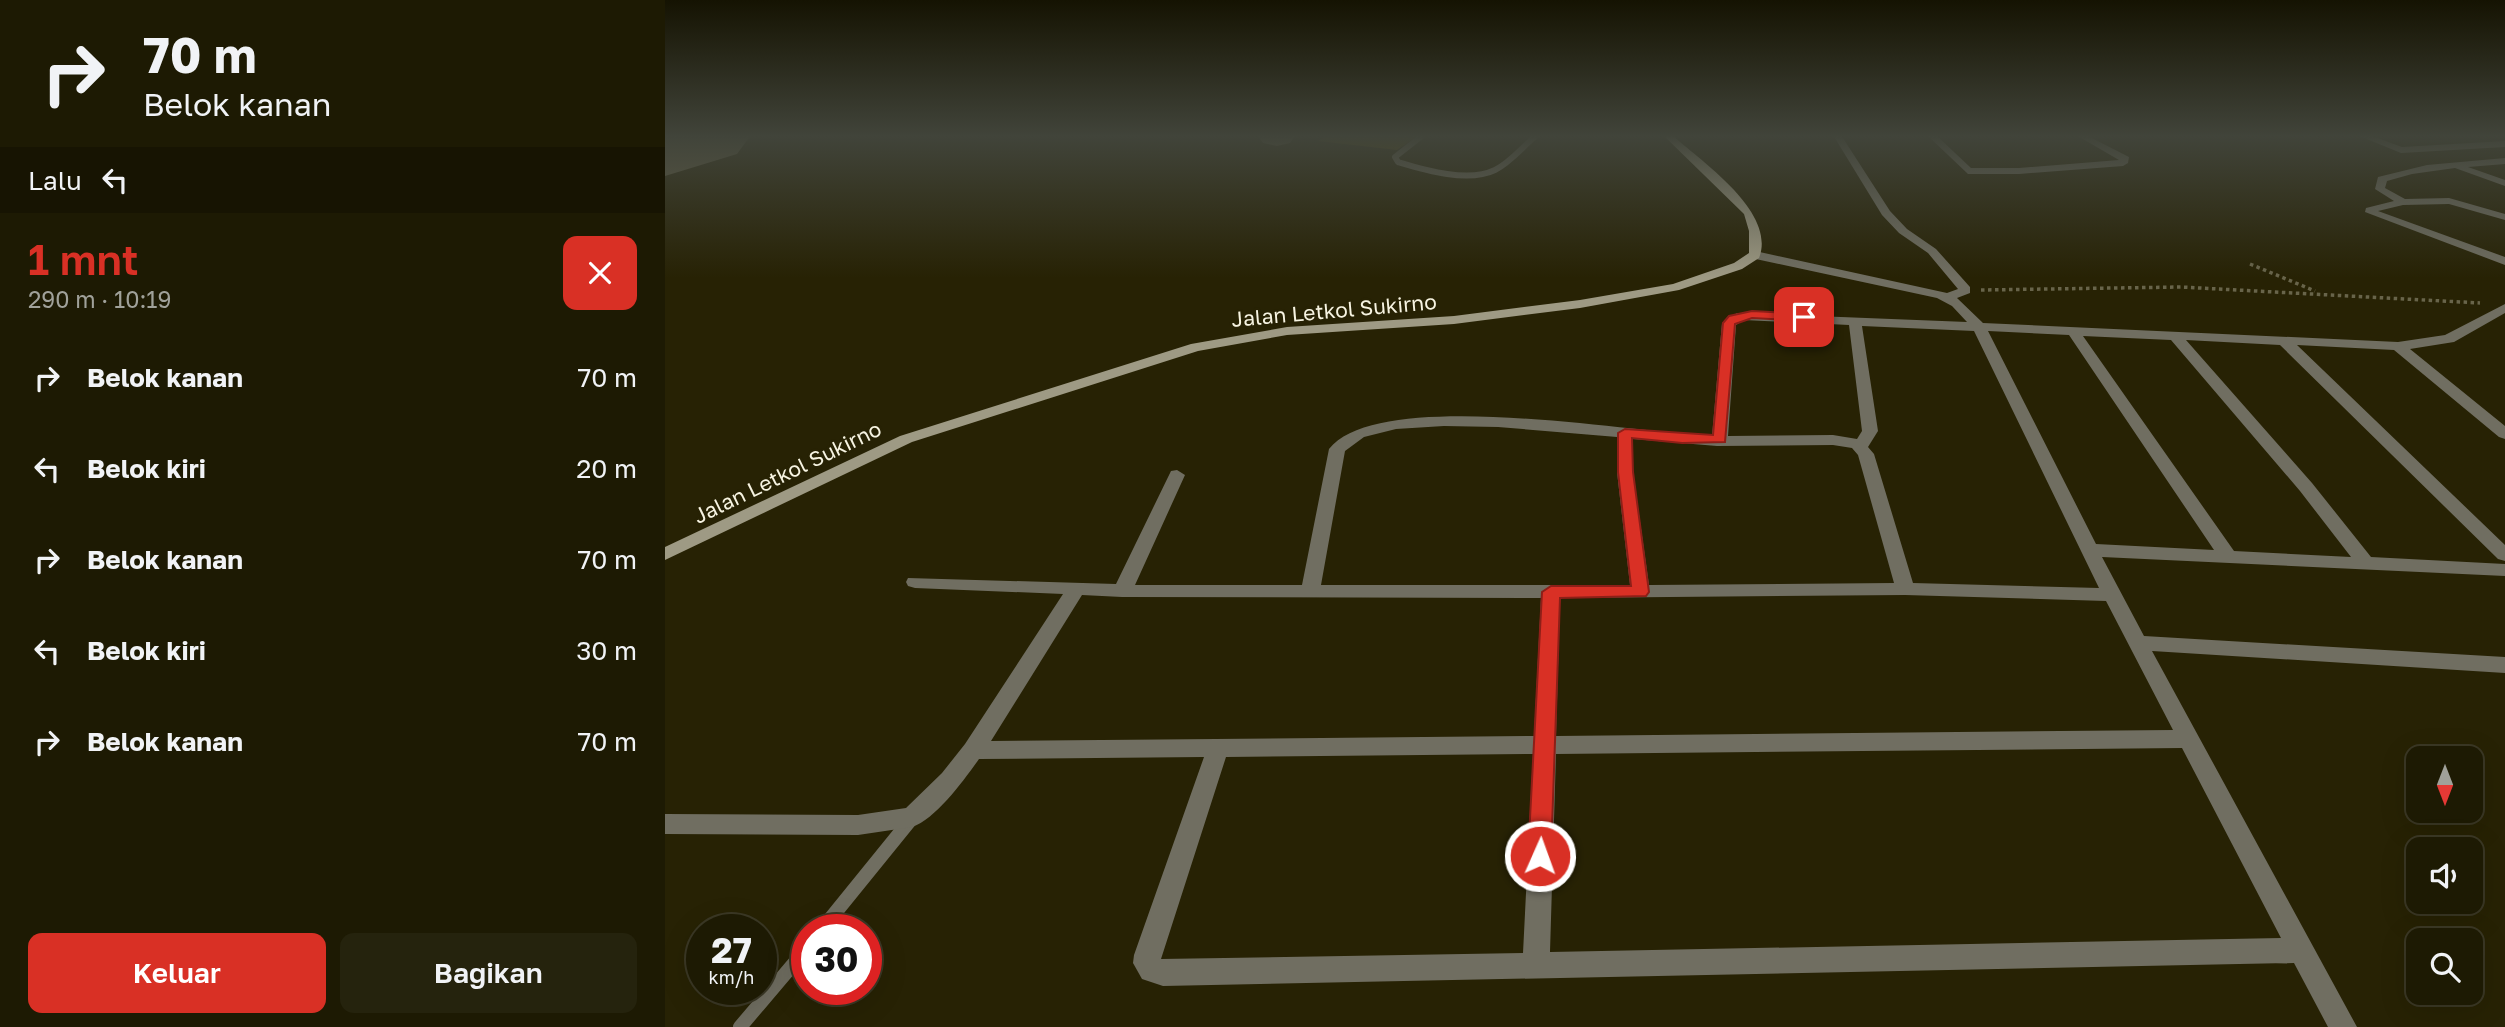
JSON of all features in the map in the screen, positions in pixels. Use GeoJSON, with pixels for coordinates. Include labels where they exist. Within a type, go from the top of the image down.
{"type":"FeatureCollection","features":[{"type":"Feature","properties":{"kind":"main road"},"geometry":{"type":"LineString","coordinates":[[1719,183],[1753,218],[1756,232],[1755,255]]}},
{"type":"Feature","properties":{"kind":"main road","name":"Jalan Letkol Sukirno"},"geometry":{"type":"LineString","coordinates":[[665,554],[906,439],[1196,347],[1287,331],[1454,320],[1580,304],[1675,287],[1738,266],[1755,255]]}},
{"type":"Feature","properties":{"kind":"street"},"geometry":{"type":"LineString","coordinates":[[1867,183],[1886,213],[1903,232],[1932,251],[1957,294],[1957,303],[1979,327],[2137,643],[2343,1027]]}},
{"type":"Feature","properties":{"kind":"street"},"geometry":{"type":"LineString","coordinates":[[2381,183],[2380,189],[2403,202]]}},
{"type":"Feature","properties":{"kind":"street"},"geometry":{"type":"LineString","coordinates":[[2505,217],[2449,201],[2403,202],[2370,210],[2371,215],[2505,261]]}},
{"type":"Feature","properties":{"kind":"street"},"geometry":{"type":"LineString","coordinates":[[1755,255],[1957,294]]}},
{"type":"Feature","properties":{"kind":"street"},"geometry":{"type":"LineString","coordinates":[[1720,439],[1729,323],[1733,319],[1752,315],[2074,333],[2398,346],[2449,339],[2498,306]]}},
{"type":"Feature","properties":{"kind":"street"},"geometry":{"type":"LineString","coordinates":[[1855,320],[1870,431],[1861,446],[1905,589]]}},
{"type":"Feature","properties":{"kind":"street"},"geometry":{"type":"LineString","coordinates":[[2074,333],[2227,555]]}},
{"type":"Feature","properties":{"kind":"street"},"geometry":{"type":"LineString","coordinates":[[2176,337],[2306,487],[2365,562]]}},
{"type":"Feature","properties":{"kind":"street"},"geometry":{"type":"LineString","coordinates":[[2284,341],[2505,555]]}},
{"type":"Feature","properties":{"kind":"street"},"geometry":{"type":"LineString","coordinates":[[2398,346],[2505,434]]}},
{"type":"Feature","properties":{"kind":"street"},"geometry":{"type":"LineString","coordinates":[[1310,592],[1336,449],[1347,439],[1391,425],[1443,421],[1682,439],[1833,440],[1861,446]]}},
{"type":"Feature","properties":{"kind":"street"},"geometry":{"type":"LineString","coordinates":[[1625,433],[1625,472],[1640,592]]}},
{"type":"Feature","properties":{"kind":"street"},"geometry":{"type":"LineString","coordinates":[[1122,591],[1177,475]]}},
{"type":"Feature","properties":{"kind":"street"},"geometry":{"type":"LineString","coordinates":[[2089,550],[2505,570]]}},
{"type":"Feature","properties":{"kind":"street"},"geometry":{"type":"LineString","coordinates":[[915,582],[1122,591],[1640,592],[1905,589],[2112,594]]}},
{"type":"Feature","properties":{"kind":"street"},"geometry":{"type":"LineString","coordinates":[[665,824],[858,825],[912,817],[950,780],[973,750],[1077,588]]}},
{"type":"Feature","properties":{"kind":"street"},"geometry":{"type":"LineString","coordinates":[[1536,965],[1551,592]]}},
{"type":"Feature","properties":{"kind":"street"},"geometry":{"type":"LineString","coordinates":[[2137,643],[2505,665]]}},
{"type":"Feature","properties":{"kind":"street"},"geometry":{"type":"LineString","coordinates":[[973,750],[1543,747],[2187,739]]}},
{"type":"Feature","properties":{"kind":"street"},"geometry":{"type":"LineString","coordinates":[[1218,748],[1148,955],[1147,963],[1152,970],[1177,973],[2301,950]]}},
{"type":"Feature","properties":{"kind":"lane"},"geometry":{"type":"LineString","coordinates":[[834,914],[912,817]]}},
{"type":"Feature","properties":{"kind":"lane"},"geometry":{"type":"LineString","coordinates":[[740,1027],[791,967]]}},
{"type":"Feature","properties":{"kind":"path"},"geometry":{"type":"LineString","coordinates":[[2250,264],[2319,293]]}},
{"type":"Feature","properties":{"kind":"path"},"geometry":{"type":"LineString","coordinates":[[1957,294],[2181,287],[2319,293],[2498,306]]}},
{"type":"Feature","properties":{"kind":"route"},"geometry":{"type":"LineString","coordinates":[[1540,856],[1551,592],[1640,592],[1625,472],[1625,433],[1682,439],[1720,439],[1729,323],[1733,319],[1752,315],[1804,317]]}}]}
